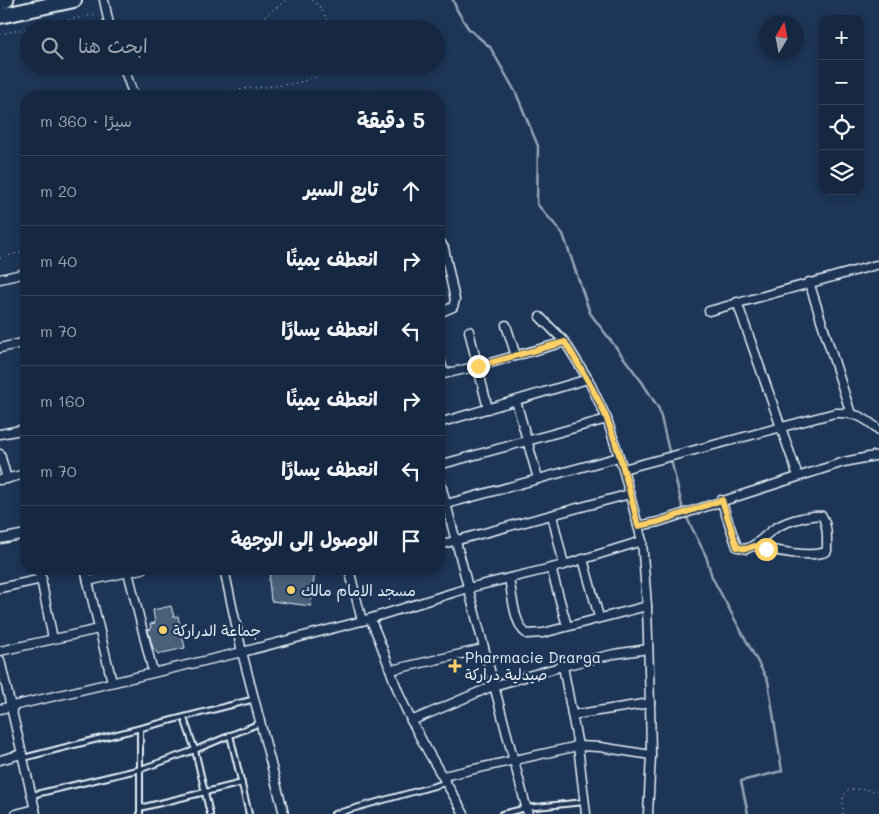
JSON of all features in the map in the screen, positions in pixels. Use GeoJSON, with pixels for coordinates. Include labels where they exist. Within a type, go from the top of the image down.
{"type":"FeatureCollection","features":[{"type":"Feature","properties":{"kind":"highway"},"geometry":{"type":"LineString","coordinates":[[0,2],[6,0]]}},
{"type":"Feature","properties":{"kind":"highway"},"geometry":{"type":"LineString","coordinates":[[0,16],[74,0]]}},
{"type":"Feature","properties":{"kind":"street"},"geometry":{"type":"LineString","coordinates":[[104,0],[108,20]]}},
{"type":"Feature","properties":{"kind":"street"},"geometry":{"type":"LineString","coordinates":[[126,75],[132,90]]}},
{"type":"Feature","properties":{"kind":"street"},"geometry":{"type":"LineString","coordinates":[[445,259],[455,293],[455,304],[450,310],[445,311]]}},
{"type":"Feature","properties":{"kind":"street"},"geometry":{"type":"LineString","coordinates":[[709,310],[876,265]]}},
{"type":"Feature","properties":{"kind":"street"},"geometry":{"type":"LineString","coordinates":[[0,280],[20,275]]}},
{"type":"Feature","properties":{"kind":"street"},"geometry":{"type":"LineString","coordinates":[[809,282],[851,414]]}},
{"type":"Feature","properties":{"kind":"street"},"geometry":{"type":"LineString","coordinates":[[737,302],[798,476]]}},
{"type":"Feature","properties":{"kind":"street"},"geometry":{"type":"LineString","coordinates":[[540,317],[565,342],[588,379],[607,419],[623,469],[642,541],[647,606],[650,703],[648,814]]}},
{"type":"Feature","properties":{"kind":"street"},"geometry":{"type":"LineString","coordinates":[[506,325],[516,356]]}},
{"type":"Feature","properties":{"kind":"street"},"geometry":{"type":"LineString","coordinates":[[469,331],[488,409]]}},
{"type":"Feature","properties":{"kind":"street"},"geometry":{"type":"LineString","coordinates":[[445,373],[565,342]]}},
{"type":"Feature","properties":{"kind":"street"},"geometry":{"type":"LineString","coordinates":[[0,348],[20,343]]}},
{"type":"Feature","properties":{"kind":"street"},"geometry":{"type":"LineString","coordinates":[[445,421],[588,379]]}},
{"type":"Feature","properties":{"kind":"street"},"geometry":{"type":"LineString","coordinates":[[516,401],[538,479]]}},
{"type":"Feature","properties":{"kind":"street"},"geometry":{"type":"LineString","coordinates":[[623,469],[835,412],[866,418],[879,430]]}},
{"type":"Feature","properties":{"kind":"street"},"geometry":{"type":"LineString","coordinates":[[445,463],[607,419]]}},
{"type":"Feature","properties":{"kind":"street"},"geometry":{"type":"LineString","coordinates":[[0,434],[20,430]]}},
{"type":"Feature","properties":{"kind":"street"},"geometry":{"type":"LineString","coordinates":[[0,454],[4,479],[20,475]]}},
{"type":"Feature","properties":{"kind":"street"},"geometry":{"type":"LineString","coordinates":[[638,526],[658,522],[844,462],[879,455]]}},
{"type":"Feature","properties":{"kind":"street"},"geometry":{"type":"LineString","coordinates":[[445,504],[619,456]]}},
{"type":"Feature","properties":{"kind":"street"},"geometry":{"type":"LineString","coordinates":[[445,543],[630,494]]}},
{"type":"Feature","properties":{"kind":"street"},"geometry":{"type":"LineString","coordinates":[[722,500],[737,547],[746,549],[754,546],[779,526],[815,515],[822,516],[824,519],[827,537],[827,551],[824,553],[811,554],[754,546]]}},
{"type":"Feature","properties":{"kind":"street"},"geometry":{"type":"LineString","coordinates":[[445,513],[455,540],[527,811]]}},
{"type":"Feature","properties":{"kind":"street"},"geometry":{"type":"LineString","coordinates":[[552,515],[564,565]]}},
{"type":"Feature","properties":{"kind":"street"},"geometry":{"type":"LineString","coordinates":[[0,540],[20,535]]}},
{"type":"Feature","properties":{"kind":"street"},"geometry":{"type":"LineString","coordinates":[[0,709],[242,652],[366,620],[468,588],[564,565],[642,541]]}},
{"type":"Feature","properties":{"kind":"street"},"geometry":{"type":"LineString","coordinates":[[583,559],[599,617]]}},
{"type":"Feature","properties":{"kind":"street"},"geometry":{"type":"LineString","coordinates":[[551,568],[567,626]]}},
{"type":"Feature","properties":{"kind":"street"},"geometry":{"type":"LineString","coordinates":[[41,575],[53,639]]}},
{"type":"Feature","properties":{"kind":"street"},"geometry":{"type":"LineString","coordinates":[[86,575],[112,682]]}},
{"type":"Feature","properties":{"kind":"street"},"geometry":{"type":"LineString","coordinates":[[88,581],[115,575]]}},
{"type":"Feature","properties":{"kind":"street"},"geometry":{"type":"LineString","coordinates":[[129,575],[153,672]]}},
{"type":"Feature","properties":{"kind":"street"},"geometry":{"type":"LineString","coordinates":[[225,575],[242,652],[284,814]]}},
{"type":"Feature","properties":{"kind":"street"},"geometry":{"type":"LineString","coordinates":[[351,575],[366,620],[380,641],[411,721],[464,814]]}},
{"type":"Feature","properties":{"kind":"street"},"geometry":{"type":"LineString","coordinates":[[508,578],[518,622],[524,632],[531,635],[647,606]]}},
{"type":"Feature","properties":{"kind":"street"},"geometry":{"type":"LineString","coordinates":[[0,588],[42,579]]}},
{"type":"Feature","properties":{"kind":"street"},"geometry":{"type":"LineString","coordinates":[[0,651],[99,629]]}},
{"type":"Feature","properties":{"kind":"street"},"geometry":{"type":"LineString","coordinates":[[391,670],[483,649]]}},
{"type":"Feature","properties":{"kind":"street"},"geometry":{"type":"LineString","coordinates":[[411,721],[493,686],[562,666],[614,654],[648,649]]}},
{"type":"Feature","properties":{"kind":"street"},"geometry":{"type":"LineString","coordinates":[[0,660],[36,811],[16,814]]}},
{"type":"Feature","properties":{"kind":"street"},"geometry":{"type":"LineString","coordinates":[[562,666],[578,746],[586,814]]}},
{"type":"Feature","properties":{"kind":"street"},"geometry":{"type":"LineString","coordinates":[[572,715],[650,703]]}},
{"type":"Feature","properties":{"kind":"street"},"geometry":{"type":"LineString","coordinates":[[444,779],[513,760],[578,746],[600,747],[650,755]]}},
{"type":"Feature","properties":{"kind":"street"},"geometry":{"type":"LineString","coordinates":[[0,760],[22,756]]}},
{"type":"Feature","properties":{"kind":"lane"},"geometry":{"type":"LineString","coordinates":[[22,756],[140,729],[254,699]]}},
{"type":"Feature","properties":{"kind":"lane"},"geometry":{"type":"LineString","coordinates":[[184,718],[195,750],[210,814]]}},
{"type":"Feature","properties":{"kind":"lane"},"geometry":{"type":"LineString","coordinates":[[32,795],[140,768],[195,750],[261,723]]}},
{"type":"Feature","properties":{"kind":"lane"},"geometry":{"type":"LineString","coordinates":[[140,729],[140,814]]}},
{"type":"Feature","properties":{"kind":"lane"},"geometry":{"type":"LineString","coordinates":[[230,735],[249,814]]}},
{"type":"Feature","properties":{"kind":"lane"},"geometry":{"type":"LineString","coordinates":[[334,814],[444,779]]}},
{"type":"Feature","properties":{"kind":"lane"},"geometry":{"type":"LineString","coordinates":[[140,808],[242,783]]}},
{"type":"Feature","properties":{"kind":"lane"},"geometry":{"type":"LineString","coordinates":[[502,814],[585,802]]}},
{"type":"Feature","properties":{"kind":"path"},"geometry":{"type":"LineString","coordinates":[[260,20],[286,0]]}},
{"type":"Feature","properties":{"kind":"path"},"geometry":{"type":"LineString","coordinates":[[312,0],[320,7],[327,20]]}},
{"type":"Feature","properties":{"kind":"path"},"geometry":{"type":"LineString","coordinates":[[71,20],[106,13]]}},
{"type":"Feature","properties":{"kind":"path"},"geometry":{"type":"LineString","coordinates":[[0,34],[20,30]]}},
{"type":"Feature","properties":{"kind":"path"},"geometry":{"type":"LineString","coordinates":[[239,90],[292,84],[321,75]]}},
{"type":"Feature","properties":{"kind":"path"},"geometry":{"type":"LineString","coordinates":[[365,90],[373,88],[377,90]]}},
{"type":"Feature","properties":{"kind":"path"},"geometry":{"type":"LineString","coordinates":[[0,258],[20,253]]}},
{"type":"Feature","properties":{"kind":"path"},"geometry":{"type":"LineString","coordinates":[[843,814],[843,797],[848,790],[879,791]]}},
{"type":"Feature","properties":{"kind":"building","name":"مسجد الامام مالك"},"geometry":{"type":"Polygon","coordinates":[[[270,575],[314,575],[311,606],[271,601],[270,575]]]}},
{"type":"Feature","properties":{"kind":"building","name":"جماعة الدراركة"},"geometry":{"type":"Polygon","coordinates":[[[171,606],[174,617],[178,616],[185,648],[158,654],[153,648],[148,630],[151,629],[150,624],[155,623],[153,610],[171,606]]]}},
{"type":"Feature","properties":{"kind":"waterway"},"geometry":{"type":"LineString","coordinates":[[453,0],[468,28],[490,47],[516,93],[538,146],[537,204],[563,234],[590,313],[642,382],[659,409],[683,510],[706,556],[712,577],[768,681],[782,771],[741,781],[748,814]]}},
{"type":"Feature","properties":{"kind":"place","name":"مسجد الامام مالك"},"geometry":{"type":"Point","coordinates":[291,590]}},
{"type":"Feature","properties":{"kind":"place","name":"جماعة الدراركة"},"geometry":{"type":"Point","coordinates":[163,630]}},
{"type":"Feature","properties":{"kind":"place","name":"Pharmacie Drarga صيدلية دراركة"},"geometry":{"type":"Point","coordinates":[455,666]}},
{"type":"Feature","properties":{"kind":"route"},"geometry":{"type":"LineString","coordinates":[[478,366],[565,342],[588,379],[607,419],[636,513],[638,526],[658,522],[722,500],[737,547],[746,549],[754,546],[766,549]]}}]}
